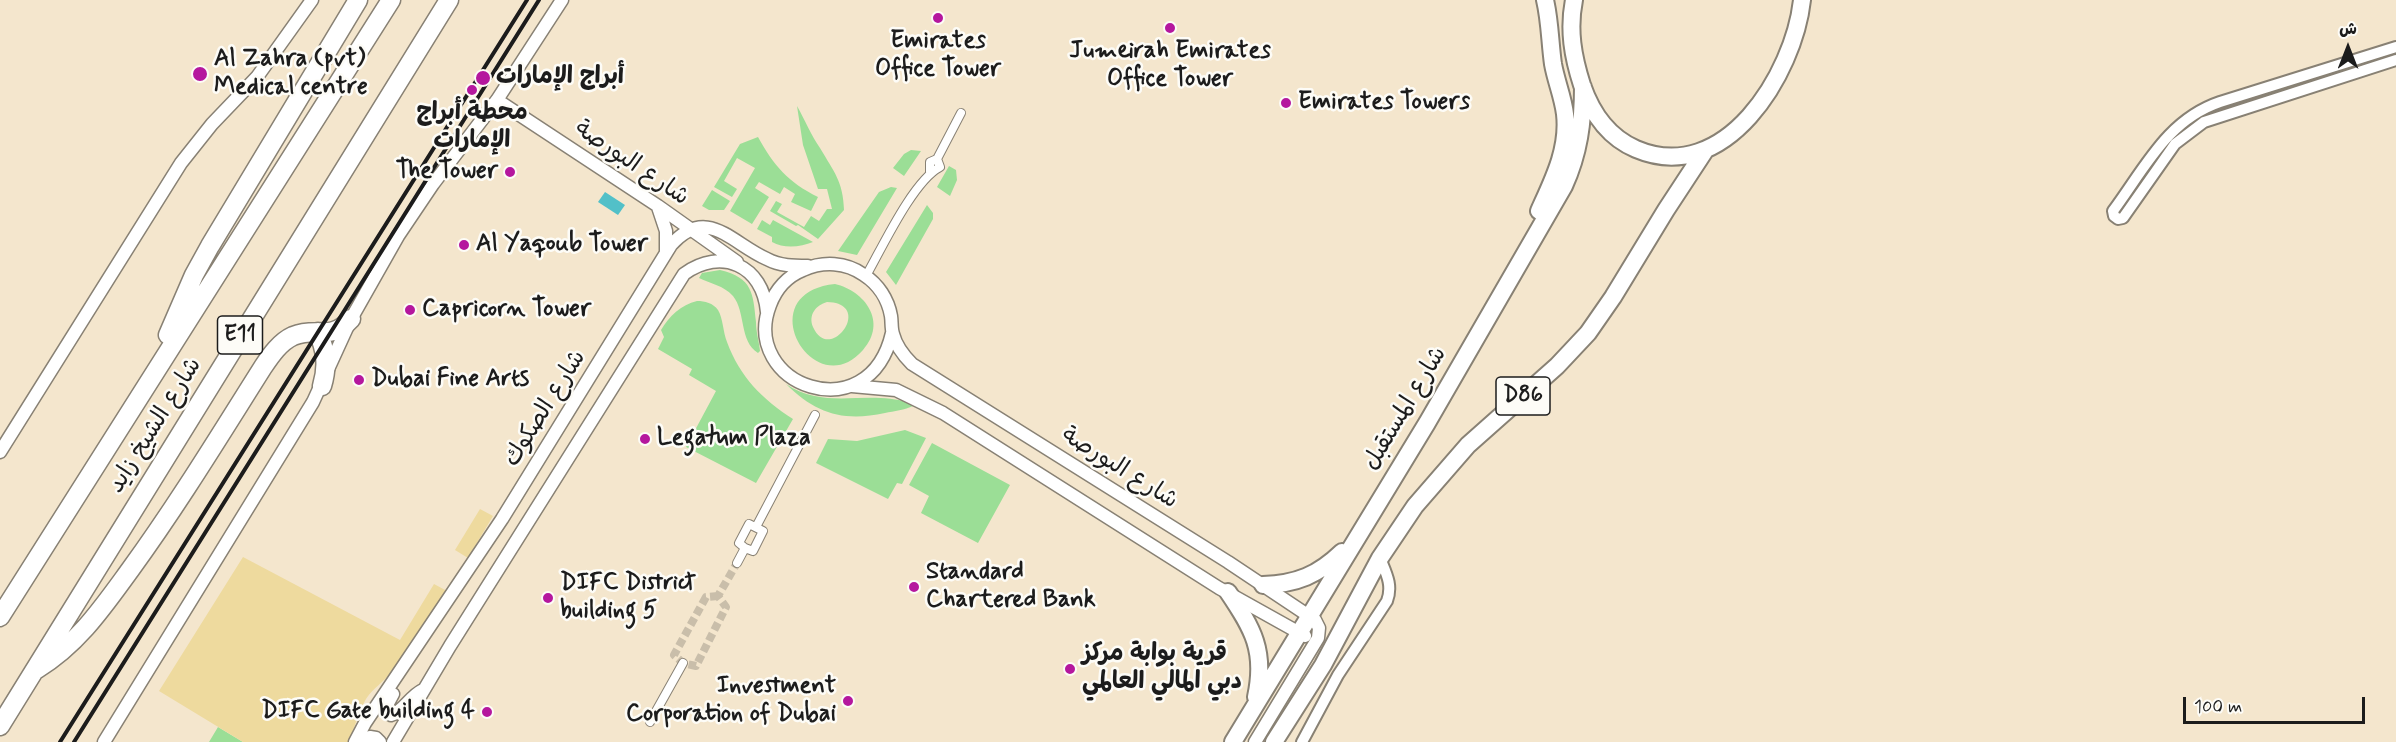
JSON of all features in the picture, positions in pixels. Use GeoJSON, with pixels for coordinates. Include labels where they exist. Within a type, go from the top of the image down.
{"type":"FeatureCollection","features":[{"type":"Feature","properties":{"kind":"highway"},"geometry":{"type":"LineString","coordinates":[[159,364],[168,334],[194,275],[296,100],[358,0]]}},
{"type":"Feature","properties":{"kind":"highway","name":"شارع الشيخ زايد"},"geometry":{"type":"LineString","coordinates":[[0,617],[391,0]]}},
{"type":"Feature","properties":{"kind":"highway","name":"شارع الشيخ زايد"},"geometry":{"type":"LineString","coordinates":[[0,726],[449,0]]}},
{"type":"Feature","properties":{"kind":"highway"},"geometry":{"type":"LineString","coordinates":[[33,671],[66,649],[94,619],[172,511],[271,356],[292,337],[338,331],[351,319]]}},
{"type":"Feature","properties":{"kind":"highway"},"geometry":{"type":"LineString","coordinates":[[318,332],[326,364],[322,386]]}},
{"type":"Feature","properties":{"kind":"main road"},"geometry":{"type":"LineString","coordinates":[[1530,245],[1534,222],[1561,156],[1565,132],[1565,112],[1553,65],[1545,0]]}},
{"type":"Feature","properties":{"kind":"main road"},"geometry":{"type":"LineString","coordinates":[[1574,0],[1572,40],[1575,64],[1598,120],[1615,137],[1633,148],[1651,154],[1673,156],[1718,144],[1757,107],[1774,83],[1792,43],[1802,0]]}},
{"type":"Feature","properties":{"kind":"main road","name":"شارع المستقبل"},"geometry":{"type":"LineString","coordinates":[[1233,742],[1427,423],[1564,186],[1577,154],[1582,121],[1583,87]]}},
{"type":"Feature","properties":{"kind":"main road","name":"D86"},"geometry":{"type":"LineString","coordinates":[[1274,742],[1338,639],[1380,558],[1414,506],[1451,462],[1485,428],[1557,366],[1588,333],[1614,297],[1655,227],[1706,149]]}},
{"type":"Feature","properties":{"kind":"main road"},"geometry":{"type":"LineString","coordinates":[[1263,585],[1292,583],[1310,577],[1327,566],[1354,541]]}},
{"type":"Feature","properties":{"kind":"main road"},"geometry":{"type":"LineString","coordinates":[[1227,592],[1249,624],[1257,643],[1260,670],[1252,710]]}},
{"type":"Feature","properties":{"kind":"street"},"geometry":{"type":"LineString","coordinates":[[0,452],[181,163],[212,124],[257,77],[312,0]]}},
{"type":"Feature","properties":{"kind":"street"},"geometry":{"type":"LineString","coordinates":[[104,742],[322,386],[351,319],[382,262],[415,210],[496,100],[562,0]]}},
{"type":"Feature","properties":{"kind":"street"},"geometry":{"type":"LineString","coordinates":[[2396,47],[2220,102],[2193,113],[2161,143],[2113,211],[2114,216],[2118,219],[2123,218],[2175,144],[2204,122],[2225,113],[2396,60]]}},
{"type":"Feature","properties":{"kind":"street","name":"شارع البورصة"},"geometry":{"type":"LineString","coordinates":[[496,100],[658,206],[740,265]]}},
{"type":"Feature","properties":{"kind":"street"},"geometry":{"type":"LineString","coordinates":[[866,276],[916,190],[930,172],[940,167],[936,159],[961,113]]}},
{"type":"Feature","properties":{"kind":"street"},"geometry":{"type":"LineString","coordinates":[[658,206],[666,231],[666,254]]}},
{"type":"Feature","properties":{"kind":"street"},"geometry":{"type":"LineString","coordinates":[[690,229],[713,228],[774,262],[812,266],[838,264],[866,276],[878,287],[891,316],[892,333],[888,350],[879,365],[866,378],[851,386],[822,389],[794,380],[774,358],[768,345],[765,329],[767,313],[773,297],[783,283],[796,272],[812,266]]}},
{"type":"Feature","properties":{"kind":"street","name":"شارع الصكوك"},"geometry":{"type":"LineString","coordinates":[[355,742],[365,723],[502,519],[666,254],[678,238],[690,229]]}},
{"type":"Feature","properties":{"kind":"street","name":"شارع الصكوك"},"geometry":{"type":"LineString","coordinates":[[394,740],[676,283],[684,274],[703,262],[726,261],[740,265]]}},
{"type":"Feature","properties":{"kind":"street"},"geometry":{"type":"LineString","coordinates":[[740,265],[760,288],[767,313]]}},
{"type":"Feature","properties":{"kind":"street","name":"شارع البورصة"},"geometry":{"type":"LineString","coordinates":[[892,333],[905,357],[920,370],[993,413],[1311,617]]}},
{"type":"Feature","properties":{"kind":"street","name":"شارع البورصة"},"geometry":{"type":"LineString","coordinates":[[851,386],[896,390],[943,413],[1227,592],[1317,641]]}},
{"type":"Feature","properties":{"kind":"street"},"geometry":{"type":"LineString","coordinates":[[756,527],[815,415]]}},
{"type":"Feature","properties":{"kind":"street"},"geometry":{"type":"LineString","coordinates":[[748,524],[763,531],[753,551],[745,548],[738,543],[748,524]]}},
{"type":"Feature","properties":{"kind":"street"},"geometry":{"type":"LineString","coordinates":[[737,563],[745,548]]}},
{"type":"Feature","properties":{"kind":"street"},"geometry":{"type":"LineString","coordinates":[[1302,742],[1338,675],[1387,601],[1390,592],[1389,581],[1380,558]]}},
{"type":"Feature","properties":{"kind":"street"},"geometry":{"type":"LineString","coordinates":[[1255,742],[1317,641],[1319,628],[1311,617]]}},
{"type":"Feature","properties":{"kind":"street"},"geometry":{"type":"LineString","coordinates":[[424,690],[410,698],[396,714],[391,715],[387,712],[387,705],[425,643],[428,631]]}},
{"type":"Feature","properties":{"kind":"street"},"geometry":{"type":"LineString","coordinates":[[1317,641],[1338,639]]}},
{"type":"Feature","properties":{"kind":"street"},"geometry":{"type":"LineString","coordinates":[[650,722],[683,663]]}},
{"type":"Feature","properties":{"kind":"street"},"geometry":{"type":"LineString","coordinates":[[363,742],[373,737],[380,742]]}},
{"type":"Feature","properties":{"kind":"green space"},"geometry":{"type":"Polygon","coordinates":[[[797,106],[837,177],[842,191],[844,210],[818,239],[798,225],[770,211],[776,201],[782,204],[777,212],[804,227],[811,216],[819,221],[827,209],[832,209],[827,189],[818,189],[803,145],[797,106]]]}},
{"type":"Feature","properties":{"kind":"green space"},"geometry":{"type":"Polygon","coordinates":[[[758,137],[770,156],[790,179],[818,197],[811,211],[791,202],[795,194],[784,187],[780,194],[759,182],[755,188],[769,197],[752,224],[730,211],[755,168],[737,158],[724,181],[737,189],[732,197],[714,187],[740,144],[758,137]]]}},
{"type":"Feature","properties":{"kind":"green space"},"geometry":{"type":"Polygon","coordinates":[[[911,150],[921,151],[904,176],[893,168],[904,154],[911,150]]]}},
{"type":"Feature","properties":{"kind":"green space"},"geometry":{"type":"Polygon","coordinates":[[[949,166],[956,170],[957,180],[950,196],[937,187],[949,166]]]}},
{"type":"Feature","properties":{"kind":"green space"},"geometry":{"type":"Polygon","coordinates":[[[891,187],[897,188],[857,255],[838,251],[879,192],[891,187]]]}},
{"type":"Feature","properties":{"kind":"green space"},"geometry":{"type":"Polygon","coordinates":[[[712,190],[730,201],[724,210],[709,210],[702,206],[712,190]]]}},
{"type":"Feature","properties":{"kind":"green space"},"geometry":{"type":"Polygon","coordinates":[[[927,205],[933,213],[933,219],[896,285],[886,272],[927,205]]]}},
{"type":"Feature","properties":{"kind":"green space"},"geometry":{"type":"Polygon","coordinates":[[[762,220],[770,225],[773,220],[813,242],[782,246],[772,242],[772,237],[757,229],[762,220]]]}},
{"type":"Feature","properties":{"kind":"green space"},"geometry":{"type":"Polygon","coordinates":[[[720,270],[739,277],[749,288],[754,303],[760,351],[758,353],[748,341],[740,310],[733,296],[721,287],[699,278],[702,273],[720,270]]]}},
{"type":"Feature","properties":{"kind":"green space"},"geometry":{"type":"Polygon","coordinates":[[[835,284],[856,293],[870,309],[873,329],[870,339],[863,350],[844,364],[826,365],[810,356],[798,341],[793,324],[796,306],[809,292],[835,284]],[[827,302],[819,305],[814,311],[812,323],[820,337],[829,339],[838,336],[844,329],[848,320],[847,312],[841,305],[827,302]]]}},
{"type":"Feature","properties":{"kind":"green space"},"geometry":{"type":"Polygon","coordinates":[[[697,301],[709,303],[718,310],[727,342],[738,366],[762,395],[793,419],[756,483],[686,447],[716,391],[689,375],[692,369],[658,349],[664,337],[661,330],[668,320],[681,308],[697,301]]]}},
{"type":"Feature","properties":{"kind":"green space"},"geometry":{"type":"Polygon","coordinates":[[[786,384],[801,392],[816,396],[894,399],[913,406],[870,416],[844,416],[820,409],[786,384]]]}},
{"type":"Feature","properties":{"kind":"green space"},"geometry":{"type":"Polygon","coordinates":[[[905,430],[926,438],[902,484],[897,483],[888,499],[816,463],[828,439],[857,441],[905,430]]]}},
{"type":"Feature","properties":{"kind":"green space"},"geometry":{"type":"Polygon","coordinates":[[[932,443],[1010,485],[978,543],[921,513],[929,496],[909,485],[932,443]]]}},
{"type":"Feature","properties":{"kind":"green space"},"geometry":{"type":"Polygon","coordinates":[[[218,727],[243,742],[209,742],[218,727]]]}},
{"type":"Feature","properties":{"kind":"sand"},"geometry":{"type":"Polygon","coordinates":[[[480,509],[493,516],[468,558],[455,550],[480,509]]]}},
{"type":"Feature","properties":{"kind":"sand"},"geometry":{"type":"Polygon","coordinates":[[[243,557],[400,640],[434,584],[447,591],[388,676],[366,699],[348,742],[243,742],[159,691],[243,557]]]}},
{"type":"Feature","properties":{"kind":"water"},"geometry":{"type":"Polygon","coordinates":[[[605,192],[625,205],[618,215],[598,202],[605,192]]]}},
{"type":"Feature","properties":{"kind":"tunnel"},"geometry":{"type":"LineString","coordinates":[[718,596],[706,597],[674,655],[683,663],[696,666],[726,607],[718,596],[737,563]]}},
{"type":"Feature","properties":{"kind":"railway"},"geometry":{"type":"LineString","coordinates":[[60,742],[527,0]]}},
{"type":"Feature","properties":{"kind":"railway"},"geometry":{"type":"LineString","coordinates":[[74,742],[539,0]]}},
{"type":"Feature","properties":{"kind":"place","name":"Emirates Office Tower"},"geometry":{"type":"Point","coordinates":[938,18]}},
{"type":"Feature","properties":{"kind":"place","name":"Jumeirah Emirates Office Tower"},"geometry":{"type":"Point","coordinates":[1170,28]}},
{"type":"Feature","properties":{"kind":"place","name":"Al Zahra (pvt) Medical centre"},"geometry":{"type":"Point","coordinates":[200,74]}},
{"type":"Feature","properties":{"kind":"place","name":"أبراج الإمارات"},"geometry":{"type":"Point","coordinates":[483,78]}},
{"type":"Feature","properties":{"kind":"place","name":"محطة أبراج الإمارات"},"geometry":{"type":"Point","coordinates":[472,90]}},
{"type":"Feature","properties":{"kind":"place","name":"Emirates Towers"},"geometry":{"type":"Point","coordinates":[1286,103]}},
{"type":"Feature","properties":{"kind":"place","name":"The Tower"},"geometry":{"type":"Point","coordinates":[510,172]}},
{"type":"Feature","properties":{"kind":"place","name":"Al Yaqoub Tower"},"geometry":{"type":"Point","coordinates":[464,245]}},
{"type":"Feature","properties":{"kind":"place","name":"Capricorn Tower"},"geometry":{"type":"Point","coordinates":[410,310]}},
{"type":"Feature","properties":{"kind":"place","name":"Dubai Fine Arts"},"geometry":{"type":"Point","coordinates":[359,380]}},
{"type":"Feature","properties":{"kind":"place","name":"Legatum Plaza"},"geometry":{"type":"Point","coordinates":[645,439]}},
{"type":"Feature","properties":{"kind":"place","name":"Standard Chartered Bank"},"geometry":{"type":"Point","coordinates":[914,587]}},
{"type":"Feature","properties":{"kind":"place","name":"DIFC District building 5"},"geometry":{"type":"Point","coordinates":[548,598]}},
{"type":"Feature","properties":{"kind":"place","name":"قرية بوابة مركز دبي المالي العالمي"},"geometry":{"type":"Point","coordinates":[1070,669]}},
{"type":"Feature","properties":{"kind":"place","name":"Investment Corporation of Dubai"},"geometry":{"type":"Point","coordinates":[848,701]}},
{"type":"Feature","properties":{"kind":"place","name":"DIFC Gate building 4"},"geometry":{"type":"Point","coordinates":[487,712]}}]}
